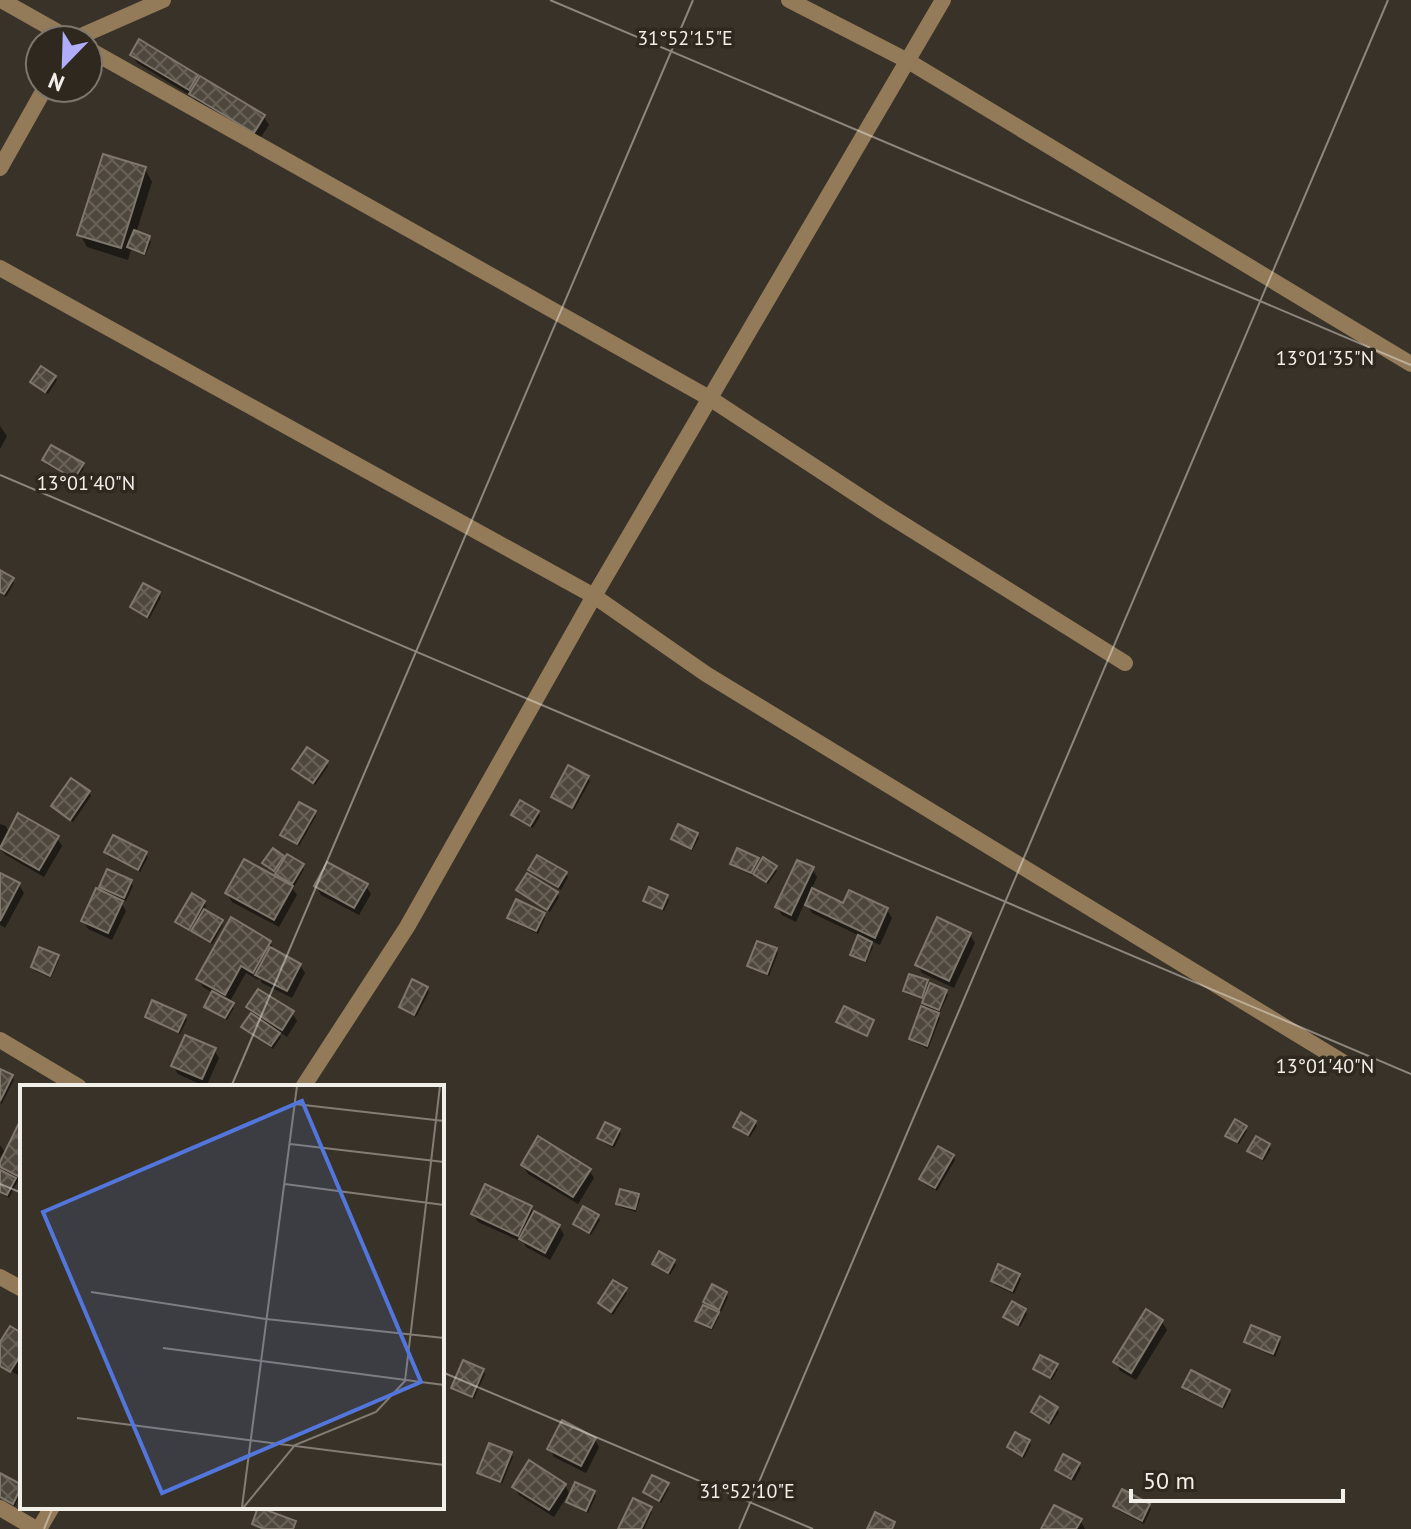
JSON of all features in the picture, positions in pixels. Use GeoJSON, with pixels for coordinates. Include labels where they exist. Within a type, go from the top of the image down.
{"type":"FeatureCollection","features":[{"type":"Feature","properties":{"kind":"street"},"geometry":{"type":"LineString","coordinates":[[1,0],[44,24]]}},
{"type":"Feature","properties":{"kind":"street"},"geometry":{"type":"LineString","coordinates":[[104,26],[163,0]]}},
{"type":"Feature","properties":{"kind":"street"},"geometry":{"type":"LineString","coordinates":[[789,0],[908,61],[1411,364]]}},
{"type":"Feature","properties":{"kind":"street"},"geometry":{"type":"LineString","coordinates":[[304,1085],[407,927],[594,596],[943,0]]}},
{"type":"Feature","properties":{"kind":"street"},"geometry":{"type":"LineString","coordinates":[[104,58],[711,399],[882,511],[1125,663]]}},
{"type":"Feature","properties":{"kind":"street"},"geometry":{"type":"LineString","coordinates":[[0,168],[36,104]]}},
{"type":"Feature","properties":{"kind":"street"},"geometry":{"type":"LineString","coordinates":[[0,268],[594,596],[706,674],[1346,1064]]}},
{"type":"Feature","properties":{"kind":"street"},"geometry":{"type":"LineString","coordinates":[[0,1040],[76,1085]]}},
{"type":"Feature","properties":{"kind":"street"},"geometry":{"type":"LineString","coordinates":[[0,1277],[20,1288]]}},
{"type":"Feature","properties":{"kind":"street"},"geometry":{"type":"LineString","coordinates":[[0,1508],[38,1529],[51,1509]]}},
{"type":"Feature","properties":{"kind":"building"},"geometry":{"type":"Polygon","coordinates":[[[139,39],[198,75],[189,90],[130,55],[139,39]]]}},
{"type":"Feature","properties":{"kind":"building"},"geometry":{"type":"Polygon","coordinates":[[[200,76],[265,115],[254,133],[189,94],[200,76]]]}},
{"type":"Feature","properties":{"kind":"building"},"geometry":{"type":"Polygon","coordinates":[[[103,154],[146,167],[121,248],[77,235],[103,154]]]}},
{"type":"Feature","properties":{"kind":"building"},"geometry":{"type":"Polygon","coordinates":[[[134,230],[150,236],[144,254],[127,247],[134,230]]]}},
{"type":"Feature","properties":{"kind":"building"},"geometry":{"type":"Polygon","coordinates":[[[41,366],[56,376],[45,392],[30,382],[41,366]]]}},
{"type":"Feature","properties":{"kind":"building"},"geometry":{"type":"Polygon","coordinates":[[[51,445],[84,463],[74,479],[42,460],[51,445]]]}},
{"type":"Feature","properties":{"kind":"building"},"geometry":{"type":"Polygon","coordinates":[[[0,570],[14,578],[4,594],[0,592],[0,570]]]}},
{"type":"Feature","properties":{"kind":"building"},"geometry":{"type":"Polygon","coordinates":[[[143,583],[160,592],[147,617],[130,607],[143,583]]]}},
{"type":"Feature","properties":{"kind":"building"},"geometry":{"type":"Polygon","coordinates":[[[307,747],[328,761],[313,783],[292,769],[307,747]]]}},
{"type":"Feature","properties":{"kind":"building"},"geometry":{"type":"Polygon","coordinates":[[[568,765],[589,776],[572,808],[551,797],[568,765]]]}},
{"type":"Feature","properties":{"kind":"building"},"geometry":{"type":"Polygon","coordinates":[[[71,778],[90,791],[70,820],[51,806],[71,778]]]}},
{"type":"Feature","properties":{"kind":"building"},"geometry":{"type":"Polygon","coordinates":[[[520,800],[539,811],[530,826],[511,815],[520,800]]]}},
{"type":"Feature","properties":{"kind":"building"},"geometry":{"type":"Polygon","coordinates":[[[299,802],[316,811],[297,844],[280,835],[299,802]]]}},
{"type":"Feature","properties":{"kind":"building"},"geometry":{"type":"Polygon","coordinates":[[[18,813],[59,836],[39,870],[0,848],[18,813]]]}},
{"type":"Feature","properties":{"kind":"building"},"geometry":{"type":"Polygon","coordinates":[[[678,824],[698,833],[691,849],[671,839],[678,824]]]}},
{"type":"Feature","properties":{"kind":"building"},"geometry":{"type":"Polygon","coordinates":[[[113,835],[147,852],[138,870],[104,852],[113,835]]]}},
{"type":"Feature","properties":{"kind":"building"},"geometry":{"type":"Polygon","coordinates":[[[273,848],[284,856],[274,871],[262,863],[273,848]]]}},
{"type":"Feature","properties":{"kind":"building"},"geometry":{"type":"Polygon","coordinates":[[[737,848],[759,858],[751,873],[730,864],[737,848]]]}},
{"type":"Feature","properties":{"kind":"building"},"geometry":{"type":"Polygon","coordinates":[[[287,854],[304,864],[292,884],[275,874],[287,854]]]}},
{"type":"Feature","properties":{"kind":"building"},"geometry":{"type":"Polygon","coordinates":[[[537,855],[567,872],[558,887],[528,870],[537,855]]]}},
{"type":"Feature","properties":{"kind":"building"},"geometry":{"type":"Polygon","coordinates":[[[763,857],[777,866],[766,882],[753,874],[763,857]]]}},
{"type":"Feature","properties":{"kind":"building"},"geometry":{"type":"Polygon","coordinates":[[[244,859],[293,886],[274,920],[225,893],[244,859]]]}},
{"type":"Feature","properties":{"kind":"building"},"geometry":{"type":"Polygon","coordinates":[[[797,860],[814,867],[791,915],[775,907],[797,860]]]}},
{"type":"Feature","properties":{"kind":"building"},"geometry":{"type":"Polygon","coordinates":[[[327,862],[368,884],[354,908],[314,886],[327,862]]]}},
{"type":"Feature","properties":{"kind":"building"},"geometry":{"type":"Polygon","coordinates":[[[107,869],[132,880],[124,898],[99,887],[107,869]]]}},
{"type":"Feature","properties":{"kind":"building"},"geometry":{"type":"Polygon","coordinates":[[[0,873],[20,883],[0,921],[0,873]]]}},
{"type":"Feature","properties":{"kind":"building"},"geometry":{"type":"Polygon","coordinates":[[[527,873],[558,892],[547,910],[516,890],[527,873]]]}},
{"type":"Feature","properties":{"kind":"building"},"geometry":{"type":"Polygon","coordinates":[[[649,887],[668,895],[662,909],[643,901],[649,887]]]}},
{"type":"Feature","properties":{"kind":"building"},"geometry":{"type":"Polygon","coordinates":[[[96,888],[123,901],[108,933],[81,921],[96,888]]]}},
{"type":"Feature","properties":{"kind":"building"},"geometry":{"type":"Polygon","coordinates":[[[812,888],[843,903],[849,890],[888,908],[875,938],[805,905],[812,888]]]}},
{"type":"Feature","properties":{"kind":"building"},"geometry":{"type":"Polygon","coordinates":[[[192,893],[205,901],[189,930],[175,922],[192,893]]]}},
{"type":"Feature","properties":{"kind":"building"},"geometry":{"type":"Polygon","coordinates":[[[516,899],[545,913],[536,931],[507,918],[516,899]]]}},
{"type":"Feature","properties":{"kind":"building"},"geometry":{"type":"Polygon","coordinates":[[[204,909],[223,920],[210,942],[191,931],[204,909]]]}},
{"type":"Feature","properties":{"kind":"building"},"geometry":{"type":"Polygon","coordinates":[[[231,917],[271,941],[253,973],[241,966],[225,995],[196,979],[231,917]]]}},
{"type":"Feature","properties":{"kind":"building"},"geometry":{"type":"Polygon","coordinates":[[[937,917],[971,933],[949,981],[915,965],[937,917]]]}},
{"type":"Feature","properties":{"kind":"building"},"geometry":{"type":"Polygon","coordinates":[[[858,935],[872,942],[865,961],[850,955],[858,935]]]}},
{"type":"Feature","properties":{"kind":"building"},"geometry":{"type":"Polygon","coordinates":[[[757,941],[777,948],[767,974],[747,966],[757,941]]]}},
{"type":"Feature","properties":{"kind":"building"},"geometry":{"type":"Polygon","coordinates":[[[39,947],[59,955],[50,976],[31,967],[39,947]]]}},
{"type":"Feature","properties":{"kind":"building"},"geometry":{"type":"Polygon","coordinates":[[[270,947],[301,964],[287,991],[255,975],[270,947]]]}},
{"type":"Feature","properties":{"kind":"building"},"geometry":{"type":"Polygon","coordinates":[[[909,974],[928,980],[922,998],[903,991],[909,974]]]}},
{"type":"Feature","properties":{"kind":"building"},"geometry":{"type":"Polygon","coordinates":[[[412,979],[428,987],[414,1015],[399,1007],[412,979]]]}},
{"type":"Feature","properties":{"kind":"building"},"geometry":{"type":"Polygon","coordinates":[[[930,983],[947,990],[939,1010],[922,1003],[930,983]]]}},
{"type":"Feature","properties":{"kind":"building"},"geometry":{"type":"Polygon","coordinates":[[[258,989],[294,1011],[282,1030],[246,1007],[258,989]]]}},
{"type":"Feature","properties":{"kind":"building"},"geometry":{"type":"Polygon","coordinates":[[[212,991],[234,1003],[225,1018],[204,1007],[212,991]]]}},
{"type":"Feature","properties":{"kind":"building"},"geometry":{"type":"Polygon","coordinates":[[[152,1000],[186,1015],[178,1032],[145,1017],[152,1000]]]}},
{"type":"Feature","properties":{"kind":"building"},"geometry":{"type":"Polygon","coordinates":[[[844,1006],[874,1020],[867,1036],[836,1022],[844,1006]]]}},
{"type":"Feature","properties":{"kind":"building"},"geometry":{"type":"Polygon","coordinates":[[[921,1006],[939,1013],[927,1046],[909,1039],[921,1006]]]}},
{"type":"Feature","properties":{"kind":"building"},"geometry":{"type":"Polygon","coordinates":[[[251,1013],[280,1033],[271,1046],[241,1027],[251,1013]]]}},
{"type":"Feature","properties":{"kind":"building"},"geometry":{"type":"Polygon","coordinates":[[[185,1035],[216,1048],[202,1079],[171,1066],[185,1035]]]}},
{"type":"Feature","properties":{"kind":"building"},"geometry":{"type":"Polygon","coordinates":[[[0,1069],[13,1075],[0,1101],[0,1069]]]}},
{"type":"Feature","properties":{"kind":"building"},"geometry":{"type":"Polygon","coordinates":[[[741,1112],[756,1121],[748,1135],[733,1127],[741,1112]]]}},
{"type":"Feature","properties":{"kind":"building"},"geometry":{"type":"Polygon","coordinates":[[[1235,1119],[1247,1126],[1237,1142],[1225,1136],[1235,1119]]]}},
{"type":"Feature","properties":{"kind":"building"},"geometry":{"type":"Polygon","coordinates":[[[605,1122],[620,1129],[612,1145],[597,1138],[605,1122]]]}},
{"type":"Feature","properties":{"kind":"building"},"geometry":{"type":"Polygon","coordinates":[[[19,1123],[20,1177],[0,1167],[19,1123]]]}},
{"type":"Feature","properties":{"kind":"building"},"geometry":{"type":"Polygon","coordinates":[[[538,1136],[591,1169],[573,1197],[521,1165],[538,1136]]]}},
{"type":"Feature","properties":{"kind":"building"},"geometry":{"type":"Polygon","coordinates":[[[1256,1136],[1270,1144],[1262,1159],[1247,1151],[1256,1136]]]}},
{"type":"Feature","properties":{"kind":"building"},"geometry":{"type":"Polygon","coordinates":[[[938,1146],[954,1155],[935,1188],[919,1179],[938,1146]]]}},
{"type":"Feature","properties":{"kind":"building"},"geometry":{"type":"Polygon","coordinates":[[[0,1170],[16,1178],[7,1195],[0,1192],[0,1170]]]}},
{"type":"Feature","properties":{"kind":"building"},"geometry":{"type":"Polygon","coordinates":[[[485,1184],[532,1206],[518,1236],[471,1214],[485,1184]]]}},
{"type":"Feature","properties":{"kind":"building"},"geometry":{"type":"Polygon","coordinates":[[[620,1189],[639,1194],[635,1209],[616,1204],[620,1189]]]}},
{"type":"Feature","properties":{"kind":"building"},"geometry":{"type":"Polygon","coordinates":[[[583,1206],[599,1215],[589,1233],[573,1224],[583,1206]]]}},
{"type":"Feature","properties":{"kind":"building"},"geometry":{"type":"Polygon","coordinates":[[[534,1211],[560,1225],[545,1253],[519,1239],[534,1211]]]}},
{"type":"Feature","properties":{"kind":"building"},"geometry":{"type":"Polygon","coordinates":[[[659,1251],[675,1260],[668,1273],[652,1264],[659,1251]]]}},
{"type":"Feature","properties":{"kind":"building"},"geometry":{"type":"Polygon","coordinates":[[[998,1264],[1020,1274],[1012,1291],[991,1281],[998,1264]]]}},
{"type":"Feature","properties":{"kind":"building"},"geometry":{"type":"Polygon","coordinates":[[[613,1280],[627,1288],[611,1312],[598,1303],[613,1280]]]}},
{"type":"Feature","properties":{"kind":"building"},"geometry":{"type":"Polygon","coordinates":[[[712,1284],[727,1292],[719,1310],[703,1302],[712,1284]]]}},
{"type":"Feature","properties":{"kind":"building"},"geometry":{"type":"Polygon","coordinates":[[[1012,1301],[1026,1309],[1018,1325],[1003,1317],[1012,1301]]]}},
{"type":"Feature","properties":{"kind":"building"},"geometry":{"type":"Polygon","coordinates":[[[703,1305],[719,1312],[711,1328],[695,1321],[703,1305]]]}},
{"type":"Feature","properties":{"kind":"building"},"geometry":{"type":"Polygon","coordinates":[[[1146,1309],[1163,1320],[1131,1373],[1113,1362],[1146,1309]]]}},
{"type":"Feature","properties":{"kind":"building"},"geometry":{"type":"Polygon","coordinates":[[[1251,1325],[1280,1337],[1273,1354],[1244,1342],[1251,1325]]]}},
{"type":"Feature","properties":{"kind":"building"},"geometry":{"type":"Polygon","coordinates":[[[10,1326],[20,1332],[20,1356],[10,1372],[0,1366],[0,1342],[10,1326]]]}},
{"type":"Feature","properties":{"kind":"building"},"geometry":{"type":"Polygon","coordinates":[[[1040,1355],[1058,1364],[1050,1378],[1033,1369],[1040,1355]]]}},
{"type":"Feature","properties":{"kind":"building"},"geometry":{"type":"Polygon","coordinates":[[[463,1360],[484,1369],[472,1397],[451,1388],[463,1360]]]}},
{"type":"Feature","properties":{"kind":"building"},"geometry":{"type":"Polygon","coordinates":[[[1191,1370],[1230,1390],[1222,1407],[1182,1387],[1191,1370]]]}},
{"type":"Feature","properties":{"kind":"building"},"geometry":{"type":"Polygon","coordinates":[[[1040,1396],[1058,1407],[1049,1423],[1031,1412],[1040,1396]]]}},
{"type":"Feature","properties":{"kind":"building"},"geometry":{"type":"Polygon","coordinates":[[[562,1420],[596,1438],[581,1466],[547,1449],[562,1420]]]}},
{"type":"Feature","properties":{"kind":"building"},"geometry":{"type":"Polygon","coordinates":[[[1015,1432],[1030,1440],[1022,1456],[1007,1447],[1015,1432]]]}},
{"type":"Feature","properties":{"kind":"building"},"geometry":{"type":"Polygon","coordinates":[[[489,1443],[512,1452],[500,1482],[477,1473],[489,1443]]]}},
{"type":"Feature","properties":{"kind":"building"},"geometry":{"type":"Polygon","coordinates":[[[1063,1454],[1080,1463],[1071,1479],[1055,1470],[1063,1454]]]}},
{"type":"Feature","properties":{"kind":"building"},"geometry":{"type":"Polygon","coordinates":[[[529,1460],[566,1484],[549,1510],[512,1487],[529,1460]]]}},
{"type":"Feature","properties":{"kind":"building"},"geometry":{"type":"Polygon","coordinates":[[[0,1473],[20,1484],[20,1489],[13,1504],[0,1497],[0,1473]]]}},
{"type":"Feature","properties":{"kind":"building"},"geometry":{"type":"Polygon","coordinates":[[[652,1475],[669,1483],[659,1501],[643,1492],[652,1475]]]}},
{"type":"Feature","properties":{"kind":"building"},"geometry":{"type":"Polygon","coordinates":[[[575,1482],[595,1491],[586,1511],[566,1502],[575,1482]]]}},
{"type":"Feature","properties":{"kind":"building"},"geometry":{"type":"Polygon","coordinates":[[[1122,1489],[1150,1504],[1142,1521],[1113,1506],[1122,1489]]]}},
{"type":"Feature","properties":{"kind":"building"},"geometry":{"type":"Polygon","coordinates":[[[633,1498],[652,1507],[641,1529],[618,1529],[633,1498]]]}},
{"type":"Feature","properties":{"kind":"building"},"geometry":{"type":"Polygon","coordinates":[[[1054,1505],[1082,1519],[1076,1529],[1041,1529],[1054,1505]]]}},
{"type":"Feature","properties":{"kind":"building"},"geometry":{"type":"Polygon","coordinates":[[[257,1509],[296,1521],[293,1529],[264,1529],[252,1524],[257,1509]]]}},
{"type":"Feature","properties":{"kind":"building"},"geometry":{"type":"Polygon","coordinates":[[[875,1512],[895,1522],[892,1529],[867,1529],[875,1512]]]}}]}
